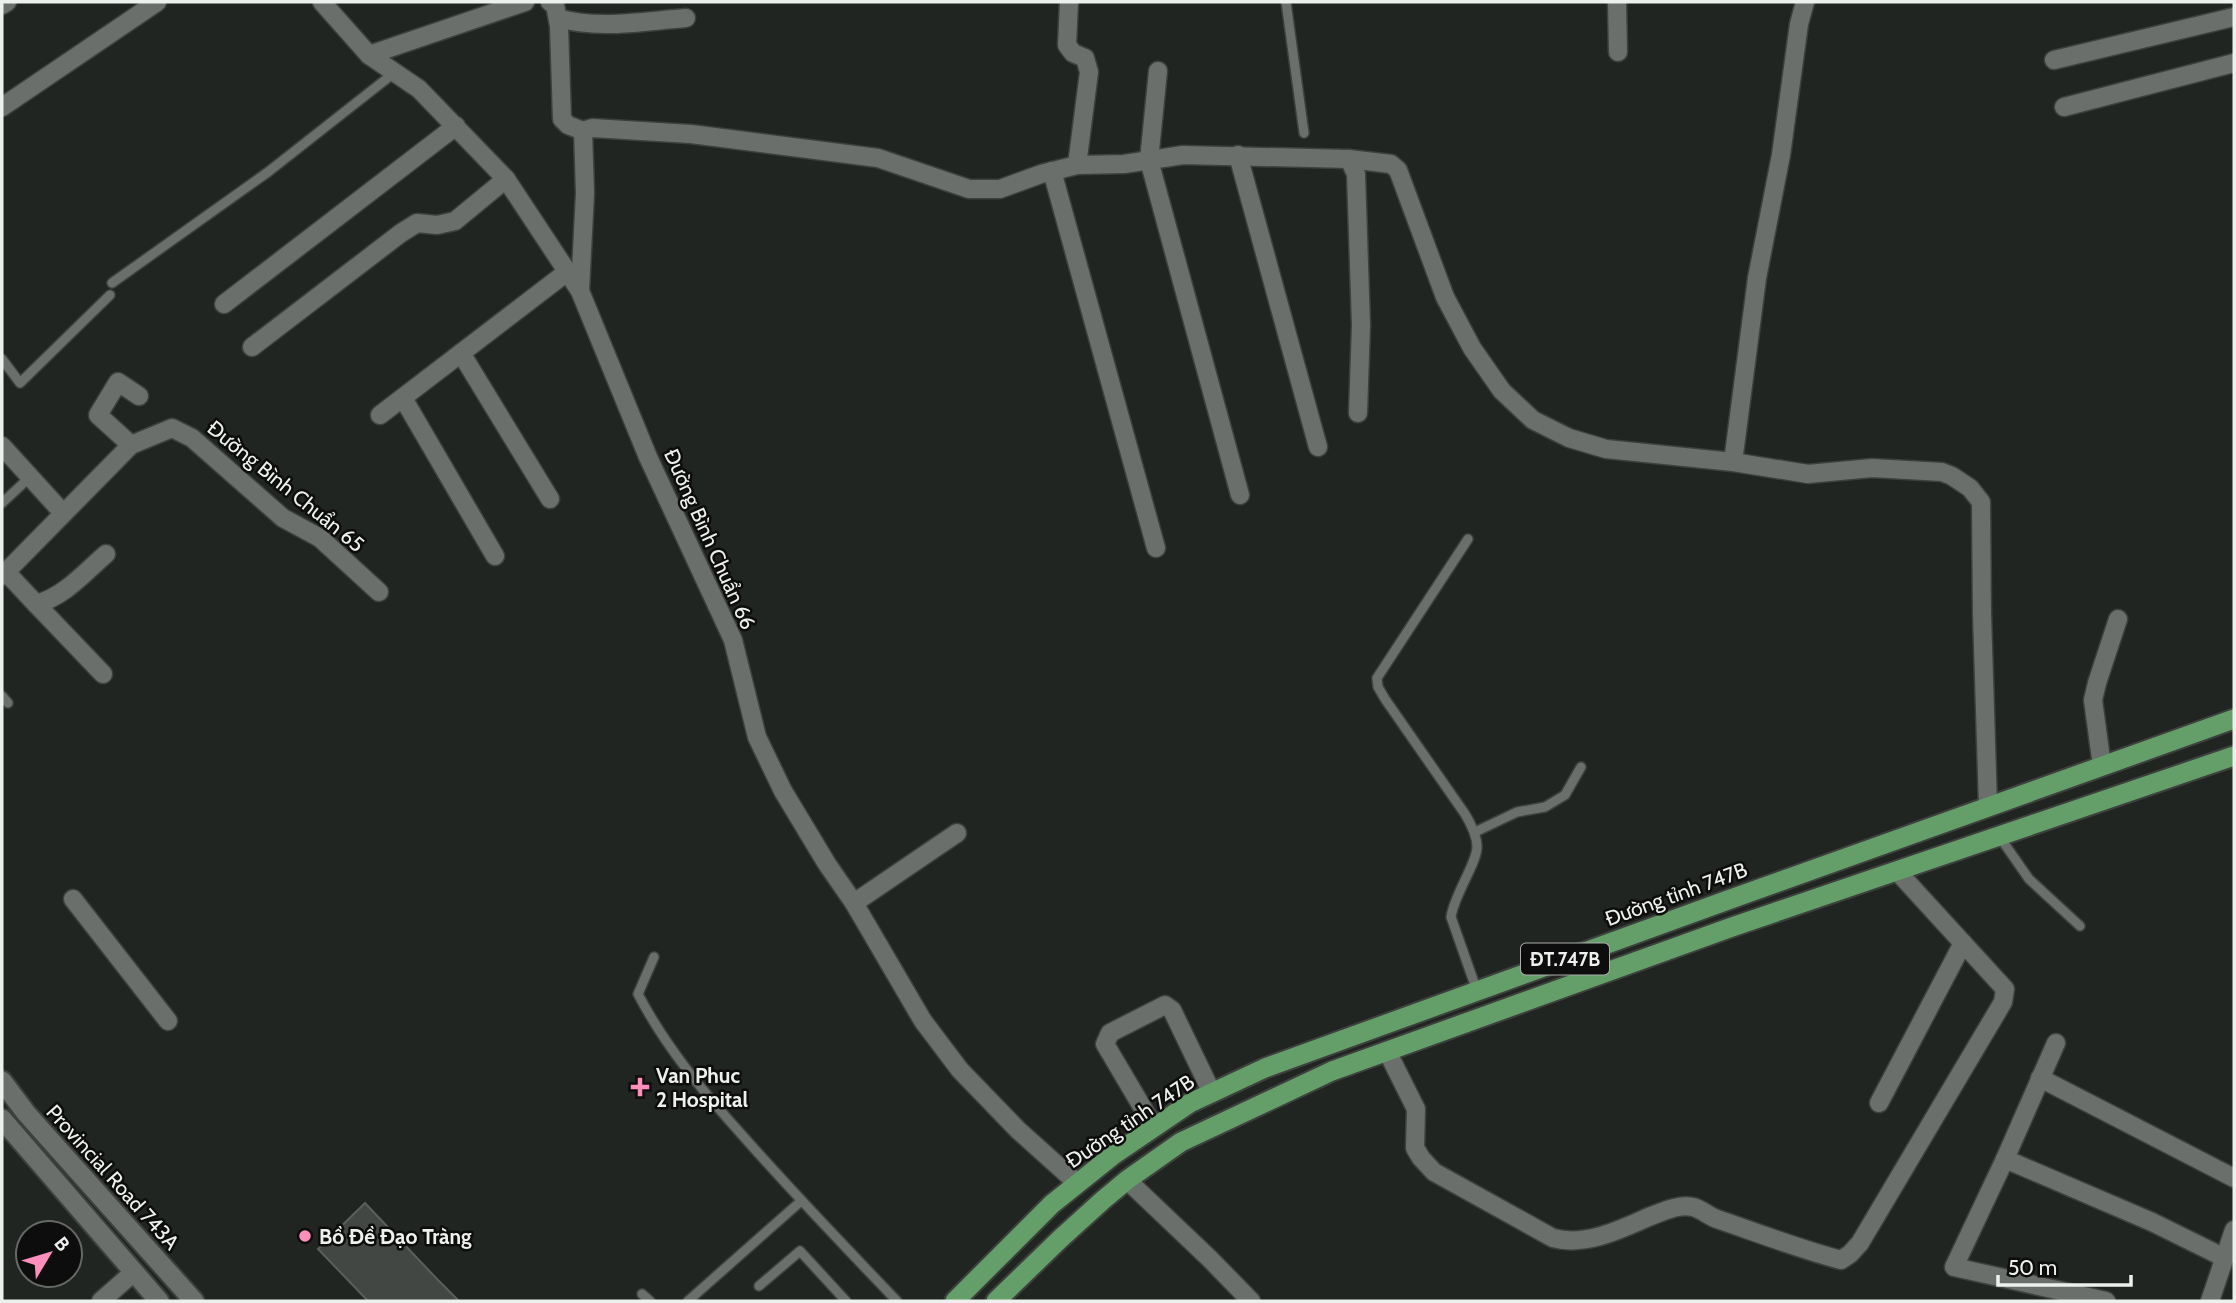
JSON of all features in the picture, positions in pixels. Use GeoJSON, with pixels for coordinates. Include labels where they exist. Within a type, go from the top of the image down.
{"type":"FeatureCollection","features":[{"type":"Feature","properties":{"kind":"main road","name":"Đường tỉnh 747B"},"geometry":{"type":"LineString","coordinates":[[955,1301],[1052,1204],[1112,1156],[1190,1103],[1265,1068],[2234,719]]}},
{"type":"Feature","properties":{"kind":"main road","name":"ĐT.747B"},"geometry":{"type":"LineString","coordinates":[[996,1301],[1060,1239],[1127,1180],[1181,1142],[1332,1071],[1690,942],[2234,756]]}},
{"type":"Feature","properties":{"kind":"main road"},"geometry":{"type":"LineString","coordinates":[[1682,916],[1690,942]]}},
{"type":"Feature","properties":{"kind":"main road","name":"Provincial Road 743A"},"geometry":{"type":"LineString","coordinates":[[2,1081],[26,1112],[194,1301]]}},
{"type":"Feature","properties":{"kind":"main road"},"geometry":{"type":"LineString","coordinates":[[4,1125],[159,1301]]}},
{"type":"Feature","properties":{"kind":"street"},"geometry":{"type":"LineString","coordinates":[[2,5],[7,2]]}},
{"type":"Feature","properties":{"kind":"street"},"geometry":{"type":"LineString","coordinates":[[2,107],[157,2]]}},
{"type":"Feature","properties":{"kind":"street","name":"Đường Bình Chuẩn 66"},"geometry":{"type":"LineString","coordinates":[[322,2],[369,55],[419,89],[506,179],[580,291],[648,457],[733,640],[757,737],[789,802],[854,902],[923,1021],[960,1070],[1018,1130],[1077,1183]]}},
{"type":"Feature","properties":{"kind":"street"},"geometry":{"type":"LineString","coordinates":[[369,55],[525,2]]}},
{"type":"Feature","properties":{"kind":"street"},"geometry":{"type":"LineString","coordinates":[[1069,2],[1067,45],[1084,58],[1089,72],[1077,165]]}},
{"type":"Feature","properties":{"kind":"street"},"geometry":{"type":"LineString","coordinates":[[1617,2],[1618,52]]}},
{"type":"Feature","properties":{"kind":"street"},"geometry":{"type":"LineString","coordinates":[[1733,462],[1758,278],[1805,2]]}},
{"type":"Feature","properties":{"kind":"street"},"geometry":{"type":"LineString","coordinates":[[555,7],[562,119],[568,125],[583,131],[592,128],[691,134],[878,158],[969,189],[1000,189],[1077,165],[1124,164],[1183,155],[1349,159],[1391,164],[1398,170],[1445,297],[1472,348],[1502,391],[1533,420],[1569,438],[1606,449],[1733,462],[1808,474],[1872,468],[1931,470],[1952,476],[1975,493],[1981,502],[1988,806]]}},
{"type":"Feature","properties":{"kind":"street"},"geometry":{"type":"LineString","coordinates":[[555,7],[568,21],[598,24],[686,18]]}},
{"type":"Feature","properties":{"kind":"street"},"geometry":{"type":"LineString","coordinates":[[2054,60],[2234,17]]}},
{"type":"Feature","properties":{"kind":"street"},"geometry":{"type":"LineString","coordinates":[[2064,107],[2234,63]]}},
{"type":"Feature","properties":{"kind":"street"},"geometry":{"type":"LineString","coordinates":[[1158,71],[1149,160],[1240,495]]}},
{"type":"Feature","properties":{"kind":"street"},"geometry":{"type":"LineString","coordinates":[[224,304],[456,126]]}},
{"type":"Feature","properties":{"kind":"street"},"geometry":{"type":"LineString","coordinates":[[580,291],[585,193],[583,131]]}},
{"type":"Feature","properties":{"kind":"street"},"geometry":{"type":"LineString","coordinates":[[1237,155],[1318,447]]}},
{"type":"Feature","properties":{"kind":"street"},"geometry":{"type":"LineString","coordinates":[[1349,159],[1356,174],[1361,325],[1358,413]]}},
{"type":"Feature","properties":{"kind":"street"},"geometry":{"type":"LineString","coordinates":[[1052,172],[1156,548]]}},
{"type":"Feature","properties":{"kind":"street"},"geometry":{"type":"LineString","coordinates":[[252,347],[401,233],[417,223],[437,225],[455,221],[506,179]]}},
{"type":"Feature","properties":{"kind":"street"},"geometry":{"type":"LineString","coordinates":[[380,415],[567,272]]}},
{"type":"Feature","properties":{"kind":"street"},"geometry":{"type":"LineString","coordinates":[[461,354],[550,499]]}},
{"type":"Feature","properties":{"kind":"street"},"geometry":{"type":"LineString","coordinates":[[131,445],[98,415],[118,382],[139,397]]}},
{"type":"Feature","properties":{"kind":"street"},"geometry":{"type":"LineString","coordinates":[[403,398],[495,556]]}},
{"type":"Feature","properties":{"kind":"street","name":"Đường Bình Chuẩn 65"},"geometry":{"type":"LineString","coordinates":[[103,674],[4,574],[131,445],[172,428],[192,438],[283,518],[320,538],[379,592]]}},
{"type":"Feature","properties":{"kind":"street"},"geometry":{"type":"LineString","coordinates":[[2,446],[63,513]]}},
{"type":"Feature","properties":{"kind":"street"},"geometry":{"type":"LineString","coordinates":[[36,604],[60,594],[106,554]]}},
{"type":"Feature","properties":{"kind":"street"},"geometry":{"type":"LineString","coordinates":[[2102,766],[2094,701],[2097,683],[2118,619]]}},
{"type":"Feature","properties":{"kind":"street"},"geometry":{"type":"LineString","coordinates":[[854,902],[957,833]]}},
{"type":"Feature","properties":{"kind":"street"},"geometry":{"type":"LineString","coordinates":[[1387,1051],[1416,1109],[1415,1148],[1421,1158],[1434,1172],[1553,1238],[1581,1241],[1673,1208],[1693,1207],[1710,1216],[1841,1260],[1850,1255],[1860,1243],[2003,1002],[2005,989],[1897,871]]}},
{"type":"Feature","properties":{"kind":"street"},"geometry":{"type":"LineString","coordinates":[[72,899],[168,1021]]}},
{"type":"Feature","properties":{"kind":"street"},"geometry":{"type":"LineString","coordinates":[[1879,1103],[1963,943]]}},
{"type":"Feature","properties":{"kind":"street"},"geometry":{"type":"LineString","coordinates":[[1154,1127],[1105,1044],[1110,1033],[1165,1005],[1172,1010],[1212,1093]]}},
{"type":"Feature","properties":{"kind":"street"},"geometry":{"type":"LineString","coordinates":[[2056,1043],[1954,1267],[2106,1301]]}},
{"type":"Feature","properties":{"kind":"street"},"geometry":{"type":"LineString","coordinates":[[2040,1078],[2234,1178]]}},
{"type":"Feature","properties":{"kind":"street"},"geometry":{"type":"LineString","coordinates":[[2005,1159],[2151,1222],[2231,1243],[2210,1301]]}},
{"type":"Feature","properties":{"kind":"street"},"geometry":{"type":"LineString","coordinates":[[1127,1180],[1251,1301]]}},
{"type":"Feature","properties":{"kind":"street"},"geometry":{"type":"LineString","coordinates":[[101,1301],[134,1272]]}},
{"type":"Feature","properties":{"kind":"lane"},"geometry":{"type":"LineString","coordinates":[[1286,2],[1304,133]]}},
{"type":"Feature","properties":{"kind":"lane"},"geometry":{"type":"LineString","coordinates":[[112,283],[268,172],[394,73]]}},
{"type":"Feature","properties":{"kind":"lane"},"geometry":{"type":"LineString","coordinates":[[2,359],[20,383],[110,295]]}},
{"type":"Feature","properties":{"kind":"lane"},"geometry":{"type":"LineString","coordinates":[[2,503],[30,477]]}},
{"type":"Feature","properties":{"kind":"lane"},"geometry":{"type":"LineString","coordinates":[[1468,539],[1377,678],[1378,687],[1385,699],[1475,832],[1478,849],[1453,906],[1451,917],[1477,991]]}},
{"type":"Feature","properties":{"kind":"lane"},"geometry":{"type":"LineString","coordinates":[[1475,832],[1517,812],[1545,807],[1565,795],[1581,767]]}},
{"type":"Feature","properties":{"kind":"lane"},"geometry":{"type":"LineString","coordinates":[[1999,836],[2029,878],[2080,926]]}},
{"type":"Feature","properties":{"kind":"lane"},"geometry":{"type":"LineString","coordinates":[[654,957],[638,994],[648,1013],[706,1094],[800,1202],[897,1301]]}},
{"type":"Feature","properties":{"kind":"lane"},"geometry":{"type":"LineString","coordinates":[[688,1301],[800,1202]]}},
{"type":"Feature","properties":{"kind":"lane"},"geometry":{"type":"LineString","coordinates":[[759,1286],[800,1251],[846,1301]]}},
{"type":"Feature","properties":{"kind":"lane"},"geometry":{"type":"LineString","coordinates":[[642,1294],[650,1301]]}},
{"type":"Feature","properties":{"kind":"building"},"geometry":{"type":"Polygon","coordinates":[[[365,1203],[459,1301],[368,1301],[318,1249],[365,1203]]]}},
{"type":"Feature","properties":{"kind":"place","name":"Van Phuc 2 Hospital"},"geometry":{"type":"Point","coordinates":[640,1087]}},
{"type":"Feature","properties":{"kind":"place","name":"Bồ Đề Đạo Tràng"},"geometry":{"type":"Point","coordinates":[305,1236]}}]}
